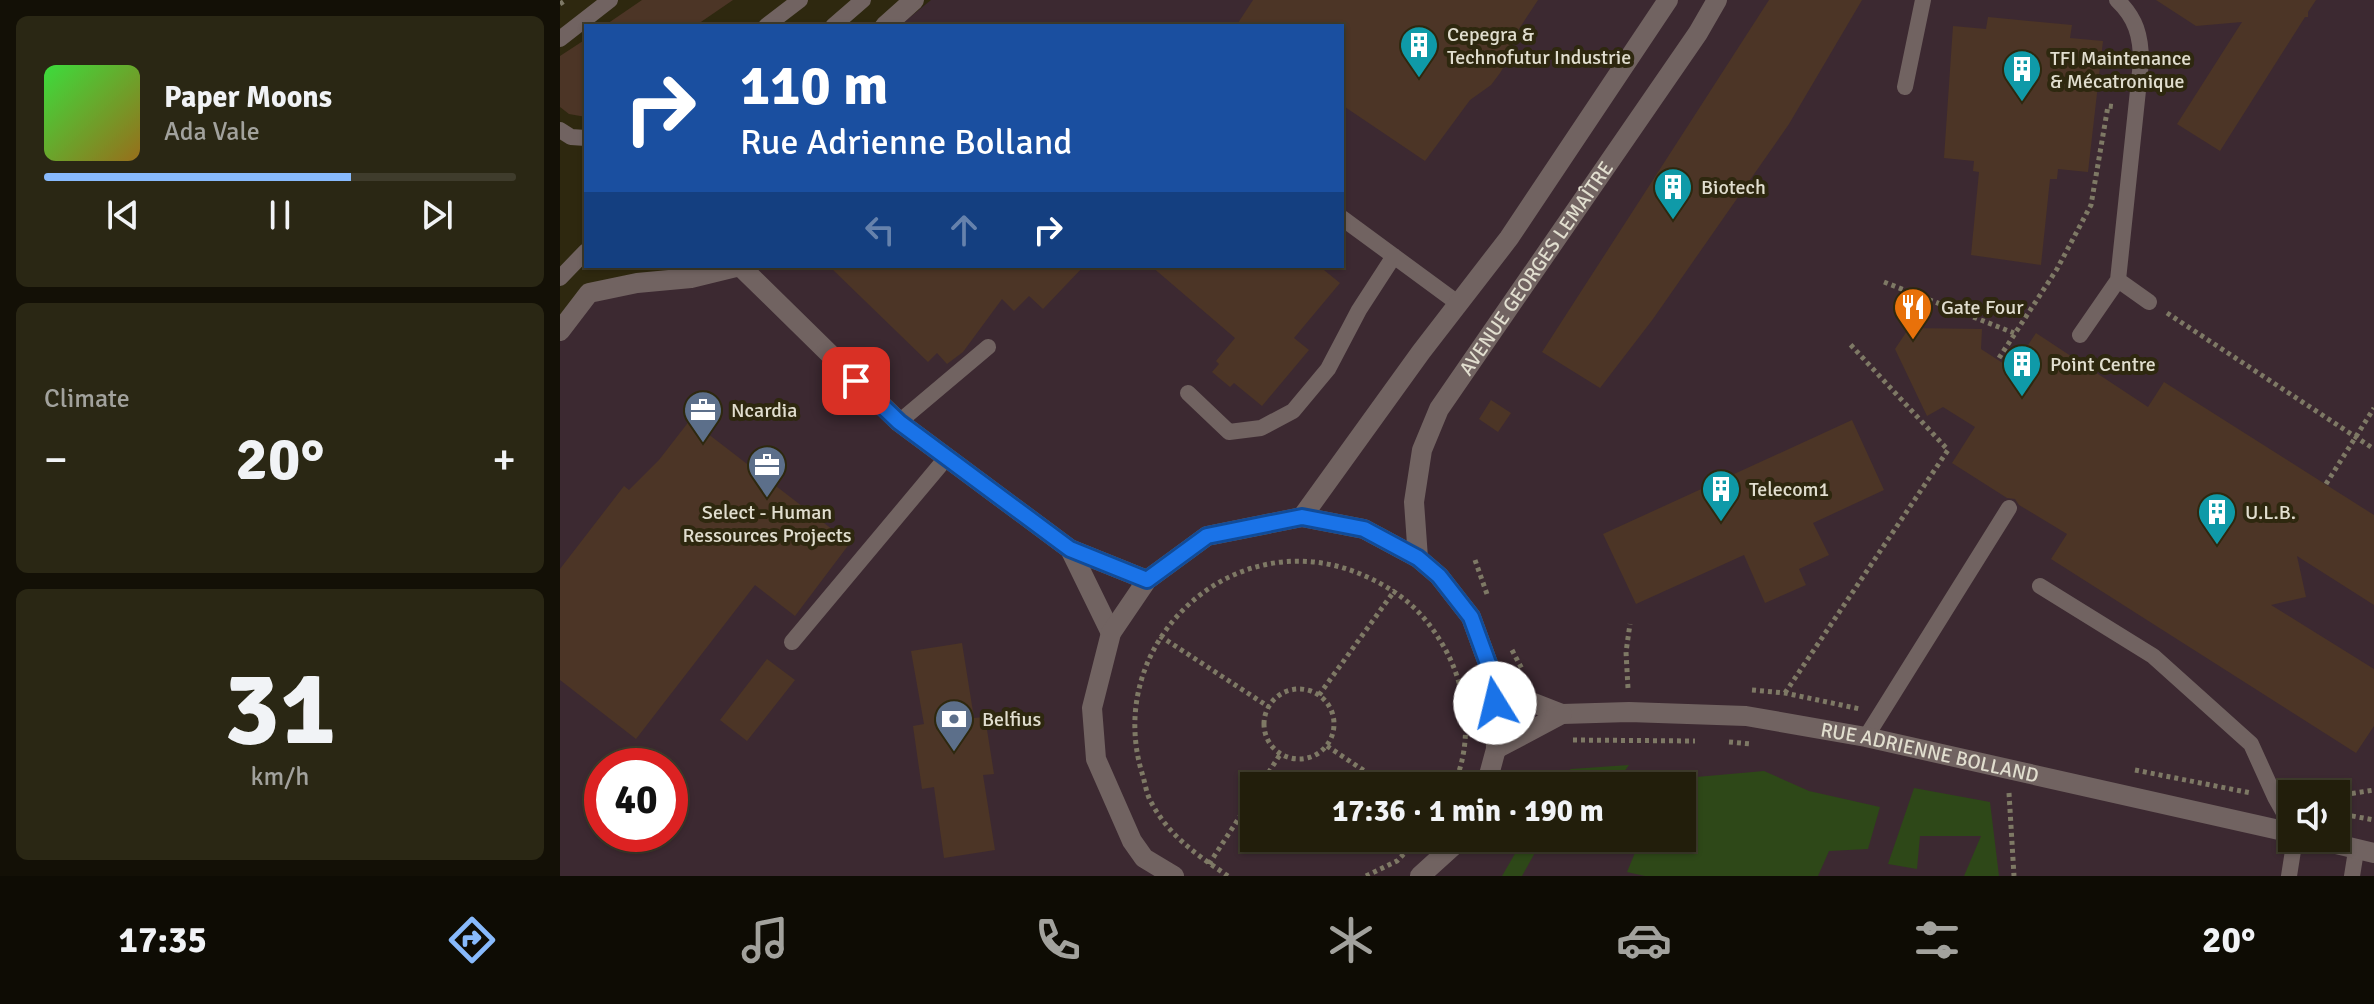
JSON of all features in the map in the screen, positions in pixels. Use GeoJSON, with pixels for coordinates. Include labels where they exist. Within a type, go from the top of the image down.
{"type":"FeatureCollection","features":[{"type":"Feature","properties":{"kind":"street"},"geometry":{"type":"LineString","coordinates":[[887,24],[914,0]]}},
{"type":"Feature","properties":{"kind":"street","name":"AVENUE GEORGES LEMAÎTRE"},"geometry":{"type":"LineString","coordinates":[[1302,517],[1509,238],[1668,0]]}},
{"type":"Feature","properties":{"kind":"street","name":"AVENUE GEORGES LEMAÎTRE"},"geometry":{"type":"LineString","coordinates":[[1418,558],[1414,502],[1422,450],[1439,409],[1698,33],[1717,0]]}},
{"type":"Feature","properties":{"kind":"street"},"geometry":{"type":"LineString","coordinates":[[560,331],[589,293],[637,283],[691,278],[732,268]]}},
{"type":"Feature","properties":{"kind":"street"},"geometry":{"type":"LineString","coordinates":[[742,268],[899,422],[1070,549],[1147,580]]}},
{"type":"Feature","properties":{"kind":"street"},"geometry":{"type":"LineString","coordinates":[[1174,876],[1144,867],[1096,759],[1092,708],[1111,633],[1147,580],[1207,536],[1302,517],[1364,529],[1418,558],[1439,576],[1471,617],[1494,680],[1496,749],[1490,772]]}},
{"type":"Feature","properties":{"kind":"street"},"geometry":{"type":"LineString","coordinates":[[1070,549],[1111,633]]}},
{"type":"Feature","properties":{"kind":"street","name":"RUE ADRIENNE BOLLAND"},"geometry":{"type":"LineString","coordinates":[[1494,680],[1518,697],[1562,714],[1629,712],[1746,716],[1866,737],[2278,827]]}},
{"type":"Feature","properties":{"kind":"street","name":"RUE ADRIENNE BOLLAND"},"geometry":{"type":"LineString","coordinates":[[1496,749],[1562,714]]}},
{"type":"Feature","properties":{"kind":"street"},"geometry":{"type":"LineString","coordinates":[[1420,876],[1446,852]]}},
{"type":"Feature","properties":{"kind":"lane"},"geometry":{"type":"LineString","coordinates":[[560,39],[610,0]]}},
{"type":"Feature","properties":{"kind":"lane"},"geometry":{"type":"LineString","coordinates":[[769,24],[800,0]]}},
{"type":"Feature","properties":{"kind":"lane"},"geometry":{"type":"LineString","coordinates":[[835,24],[863,0]]}},
{"type":"Feature","properties":{"kind":"lane"},"geometry":{"type":"LineString","coordinates":[[1905,87],[1923,0]]}},
{"type":"Feature","properties":{"kind":"lane"},"geometry":{"type":"LineString","coordinates":[[2080,335],[2118,280],[2141,39],[2131,13],[2117,0]]}},
{"type":"Feature","properties":{"kind":"lane"},"geometry":{"type":"LineString","coordinates":[[560,130],[571,137],[584,138]]}},
{"type":"Feature","properties":{"kind":"lane"},"geometry":{"type":"LineString","coordinates":[[1344,219],[1459,304]]}},
{"type":"Feature","properties":{"kind":"lane"},"geometry":{"type":"LineString","coordinates":[[560,278],[584,253]]}},
{"type":"Feature","properties":{"kind":"lane"},"geometry":{"type":"LineString","coordinates":[[1188,393],[1229,432],[1261,428],[1293,411],[1328,369],[1359,310],[1394,256]]}},
{"type":"Feature","properties":{"kind":"lane"},"geometry":{"type":"LineString","coordinates":[[2118,280],[2149,302]]}},
{"type":"Feature","properties":{"kind":"lane"},"geometry":{"type":"LineString","coordinates":[[899,422],[988,347]]}},
{"type":"Feature","properties":{"kind":"lane"},"geometry":{"type":"LineString","coordinates":[[792,642],[947,457]]}},
{"type":"Feature","properties":{"kind":"lane"},"geometry":{"type":"LineString","coordinates":[[1866,737],[2009,508]]}},
{"type":"Feature","properties":{"kind":"lane"},"geometry":{"type":"LineString","coordinates":[[2040,586],[2153,656],[2251,744],[2278,803]]}},
{"type":"Feature","properties":{"kind":"lane"},"geometry":{"type":"LineString","coordinates":[[2289,876],[2293,852]]}},
{"type":"Feature","properties":{"kind":"lane"},"geometry":{"type":"LineString","coordinates":[[2352,876],[2365,852]]}},
{"type":"Feature","properties":{"kind":"path"},"geometry":{"type":"LineString","coordinates":[[560,4],[566,0]]}},
{"type":"Feature","properties":{"kind":"path"},"geometry":{"type":"LineString","coordinates":[[1999,358],[2057,269],[2091,205],[2108,106],[2136,110]]}},
{"type":"Feature","properties":{"kind":"path"},"geometry":{"type":"LineString","coordinates":[[1884,282],[2014,333]]}},
{"type":"Feature","properties":{"kind":"path"},"geometry":{"type":"LineString","coordinates":[[2149,302],[2374,449]]}},
{"type":"Feature","properties":{"kind":"path"},"geometry":{"type":"LineString","coordinates":[[1746,690],[1785,693],[1948,450],[1849,343]]}},
{"type":"Feature","properties":{"kind":"path"},"geometry":{"type":"LineString","coordinates":[[2326,484],[2374,408]]}},
{"type":"Feature","properties":{"kind":"path"},"geometry":{"type":"LineString","coordinates":[[1228,876],[1184,847],[1150,801],[1134,746],[1137,689],[1160,636],[1195,597],[1240,571],[1292,560],[1344,566],[1395,590],[1431,623],[1456,669],[1466,720],[1460,772]]}},
{"type":"Feature","properties":{"kind":"path"},"geometry":{"type":"LineString","coordinates":[[1475,560],[1491,603]]}},
{"type":"Feature","properties":{"kind":"path"},"geometry":{"type":"LineString","coordinates":[[1319,695],[1395,590]]}},
{"type":"Feature","properties":{"kind":"path"},"geometry":{"type":"LineString","coordinates":[[1628,689],[1626,652],[1630,624]]}},
{"type":"Feature","properties":{"kind":"path"},"geometry":{"type":"LineString","coordinates":[[1160,636],[1269,707]]}},
{"type":"Feature","properties":{"kind":"path"},"geometry":{"type":"LineString","coordinates":[[1509,643],[1527,676]]}},
{"type":"Feature","properties":{"kind":"path"},"geometry":{"type":"LineString","coordinates":[[1297,689],[1319,695],[1333,713],[1332,736],[1327,746],[1308,758],[1296,759],[1281,753],[1268,740],[1264,729],[1269,707],[1276,698],[1297,689]]}},
{"type":"Feature","properties":{"kind":"path"},"geometry":{"type":"LineString","coordinates":[[1615,690],[1643,689]]}},
{"type":"Feature","properties":{"kind":"path"},"geometry":{"type":"LineString","coordinates":[[1569,739],[1697,741]]}},
{"type":"Feature","properties":{"kind":"path"},"geometry":{"type":"LineString","coordinates":[[1727,742],[1757,744]]}},
{"type":"Feature","properties":{"kind":"path"},"geometry":{"type":"LineString","coordinates":[[1327,746],[1366,772]]}},
{"type":"Feature","properties":{"kind":"path"},"geometry":{"type":"LineString","coordinates":[[1269,772],[1281,753]]}},
{"type":"Feature","properties":{"kind":"path"},"geometry":{"type":"LineString","coordinates":[[2008,768],[2014,876]]}},
{"type":"Feature","properties":{"kind":"path"},"geometry":{"type":"LineString","coordinates":[[1996,789],[2025,796]]}},
{"type":"Feature","properties":{"kind":"path"},"geometry":{"type":"LineString","coordinates":[[2350,794],[2374,790]]}},
{"type":"Feature","properties":{"kind":"path"},"geometry":{"type":"LineString","coordinates":[[1209,864],[1240,816]]}},
{"type":"Feature","properties":{"kind":"path"},"geometry":{"type":"LineString","coordinates":[[2350,816],[2374,820]]}},
{"type":"Feature","properties":{"kind":"path"},"geometry":{"type":"LineString","coordinates":[[1366,876],[1397,861],[1406,852]]}},
{"type":"Feature","properties":{"kind":"shaded area"},"geometry":{"type":"Polygon","coordinates":[[[931,0],[2374,0],[2374,876],[560,876],[560,331],[589,293],[729,268],[1344,268],[1344,24],[901,24],[931,0]]]}},
{"type":"Feature","properties":{"kind":"green space"},"geometry":{"type":"Polygon","coordinates":[[[1629,765],[1624,772],[1566,772],[1571,769],[1629,765]]]}},
{"type":"Feature","properties":{"kind":"green space"},"geometry":{"type":"Polygon","coordinates":[[[1764,771],[1809,791],[1880,807],[1868,849],[1829,851],[1818,876],[1645,876],[1627,872],[1635,852],[1696,852],[1696,777],[1764,771]]]}},
{"type":"Feature","properties":{"kind":"green space"},"geometry":{"type":"Polygon","coordinates":[[[1914,788],[1990,802],[1999,876],[1964,876],[1981,836],[1920,836],[1917,869],[1888,864],[1914,788]]]}},
{"type":"Feature","properties":{"kind":"green space"},"geometry":{"type":"Polygon","coordinates":[[[1516,852],[1535,852],[1522,876],[1502,876],[1516,852]]]}},
{"type":"Feature","properties":{"kind":"building"},"geometry":{"type":"Polygon","coordinates":[[[642,0],[733,0],[698,24],[607,24],[642,0]]]}},
{"type":"Feature","properties":{"kind":"building","name":"Cepegra & Technofutur Industrie"},"geometry":{"type":"Polygon","coordinates":[[[1253,0],[1538,0],[1515,35],[1508,60],[1500,73],[1491,85],[1470,100],[1425,161],[1344,106],[1344,24],[1237,24],[1253,0]]]}},
{"type":"Feature","properties":{"kind":"building","name":"Biotech"},"geometry":{"type":"Polygon","coordinates":[[[1769,0],[1862,0],[1789,124],[1653,319],[1600,388],[1542,352],[1769,0]]]}},
{"type":"Feature","properties":{"kind":"building"},"geometry":{"type":"Polygon","coordinates":[[[2156,0],[2316,0],[2220,151],[2177,124],[2242,22],[2196,26],[2156,0]]]}},
{"type":"Feature","properties":{"kind":"building","name":"TFI Maintenance & Mécatronique"},"geometry":{"type":"Polygon","coordinates":[[[1988,17],[2072,25],[2070,38],[2103,41],[2088,172],[2058,169],[2057,179],[2050,179],[2041,265],[1971,255],[1979,172],[1973,171],[1974,161],[1944,158],[1953,26],[1986,29],[1988,17]]]}},
{"type":"Feature","properties":{"kind":"building"},"geometry":{"type":"Polygon","coordinates":[[[584,40],[584,117],[569,114],[560,107],[560,56],[584,40]]]}},
{"type":"Feature","properties":{"kind":"building"},"geometry":{"type":"Polygon","coordinates":[[[831,268],[1082,268],[1043,309],[1029,296],[1014,311],[1002,299],[963,352],[947,364],[937,353],[928,362],[831,268]]]}},
{"type":"Feature","properties":{"kind":"building"},"geometry":{"type":"Polygon","coordinates":[[[1153,268],[1321,268],[1340,283],[1294,338],[1309,350],[1262,406],[1234,383],[1230,387],[1212,372],[1219,364],[1216,361],[1235,338],[1153,268]]]}},
{"type":"Feature","properties":{"kind":"building","name":"U.L.B."},"geometry":{"type":"Polygon","coordinates":[[[1909,328],[1982,329],[1981,349],[2012,369],[2036,333],[2148,407],[2164,382],[2374,515],[2374,605],[2297,556],[2306,597],[2271,605],[2374,669],[2374,726],[2356,753],[2051,559],[2067,534],[2019,505],[2015,499],[2007,498],[1952,463],[1975,427],[1943,407],[1927,416],[1895,349],[1909,328]]]}},
{"type":"Feature","properties":{"kind":"building"},"geometry":{"type":"Polygon","coordinates":[[[1491,400],[1511,413],[1498,432],[1479,419],[1491,400]]]}},
{"type":"Feature","properties":{"kind":"building"},"geometry":{"type":"Polygon","coordinates":[[[690,420],[850,543],[795,616],[755,585],[636,739],[560,680],[560,569],[624,486],[629,490],[659,460],[690,420]]]}},
{"type":"Feature","properties":{"kind":"building","name":"Telecom1"},"geometry":{"type":"Polygon","coordinates":[[[1852,420],[1884,490],[1813,523],[1829,555],[1799,569],[1806,585],[1765,603],[1744,555],[1636,604],[1603,534],[1852,420]]]}},
{"type":"Feature","properties":{"kind":"building","name":"Belfius"},"geometry":{"type":"Polygon","coordinates":[[[962,643],[974,718],[985,717],[994,774],[983,775],[995,850],[944,858],[934,787],[922,789],[913,726],[924,724],[911,651],[962,643]]]}},
{"type":"Feature","properties":{"kind":"building"},"geometry":{"type":"Polygon","coordinates":[[[767,659],[795,680],[747,741],[720,720],[767,659]]]}},
{"type":"Feature","properties":{"kind":"place","name":"Cepegra & Technofutur Industrie"},"geometry":{"type":"Point","coordinates":[1419,79]}},
{"type":"Feature","properties":{"kind":"place","name":"TFI Maintenance & Mécatronique"},"geometry":{"type":"Point","coordinates":[2022,103]}},
{"type":"Feature","properties":{"kind":"place","name":"Biotech"},"geometry":{"type":"Point","coordinates":[1673,221]}},
{"type":"Feature","properties":{"kind":"place","name":"Gate Four"},"geometry":{"type":"Point","coordinates":[1913,341]}},
{"type":"Feature","properties":{"kind":"place","name":"Point Centre"},"geometry":{"type":"Point","coordinates":[2022,398]}},
{"type":"Feature","properties":{"kind":"place","name":"Ncardia"},"geometry":{"type":"Point","coordinates":[703,444]}},
{"type":"Feature","properties":{"kind":"place","name":"Select - Human Ressources Projects"},"geometry":{"type":"Point","coordinates":[767,499]}},
{"type":"Feature","properties":{"kind":"place","name":"Telecom1"},"geometry":{"type":"Point","coordinates":[1721,523]}},
{"type":"Feature","properties":{"kind":"place","name":"U.L.B."},"geometry":{"type":"Point","coordinates":[2217,546]}},
{"type":"Feature","properties":{"kind":"place","name":"Belfius"},"geometry":{"type":"Point","coordinates":[954,753]}},
{"type":"Feature","properties":{"kind":"route"},"geometry":{"type":"LineString","coordinates":[[856,381],[899,422],[1070,549],[1147,580],[1207,536],[1302,517],[1364,529],[1418,558],[1439,576],[1471,617],[1494,680],[1495,703]]}}]}
